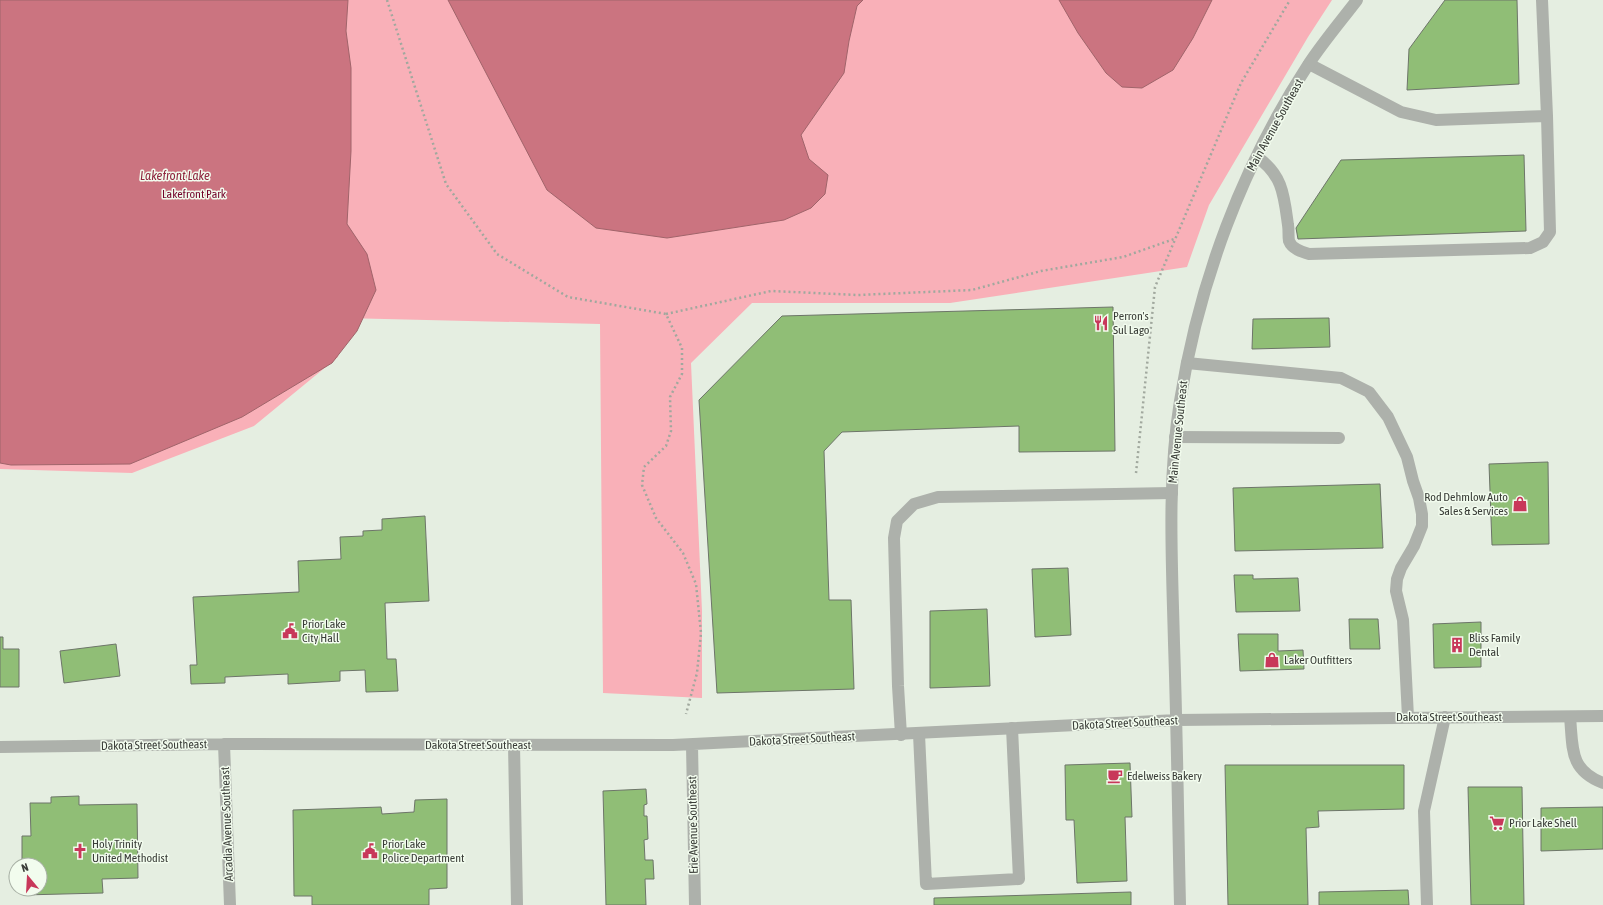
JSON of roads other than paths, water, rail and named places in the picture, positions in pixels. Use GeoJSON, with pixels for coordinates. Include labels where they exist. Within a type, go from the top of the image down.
{"type":"FeatureCollection","features":[{"type":"Feature","properties":{"kind":"street","name":"Main Avenue Southeast"},"geometry":{"type":"LineString","coordinates":[[1180,905],[1171,534],[1175,437],[1192,337],[1207,284],[1242,185],[1273,124],[1308,64],[1357,0]]}},
{"type":"Feature","properties":{"kind":"street"},"geometry":{"type":"LineString","coordinates":[[1257,157],[1265,163],[1280,182],[1284,195],[1289,241],[1294,248],[1309,254],[1530,248],[1543,242],[1550,232],[1542,0]]}},
{"type":"Feature","properties":{"kind":"street"},"geometry":{"type":"LineString","coordinates":[[1308,64],[1401,112],[1436,120],[1546,116]]}},
{"type":"Feature","properties":{"kind":"street"},"geometry":{"type":"LineString","coordinates":[[1187,363],[1341,378],[1369,392],[1388,417],[1407,457],[1422,514],[1422,526],[1414,546],[1400,568],[1396,591],[1403,620],[1408,717]]}},
{"type":"Feature","properties":{"kind":"street"},"geometry":{"type":"LineString","coordinates":[[1175,437],[1339,438]]}},
{"type":"Feature","properties":{"kind":"street"},"geometry":{"type":"LineString","coordinates":[[901,735],[898,686],[894,538],[897,521],[914,504],[938,497],[1172,493]]}},
{"type":"Feature","properties":{"kind":"street","name":"Dakota Street Southeast"},"geometry":{"type":"LineString","coordinates":[[0,747],[224,744],[692,745],[1176,720],[1603,716]]}},
{"type":"Feature","properties":{"kind":"street"},"geometry":{"type":"LineString","coordinates":[[1427,905],[1424,811],[1445,717]]}},
{"type":"Feature","properties":{"kind":"street"},"geometry":{"type":"LineString","coordinates":[[1570,717],[1573,753],[1579,767],[1593,779],[1603,783]]}},
{"type":"Feature","properties":{"kind":"street"},"geometry":{"type":"LineString","coordinates":[[919,734],[926,884],[1019,879],[1012,728]]}},
{"type":"Feature","properties":{"kind":"street","name":"Arcadia Avenue Southeast"},"geometry":{"type":"LineString","coordinates":[[224,744],[230,905]]}},
{"type":"Feature","properties":{"kind":"street"},"geometry":{"type":"LineString","coordinates":[[514,745],[517,905]]}},
{"type":"Feature","properties":{"kind":"street","name":"Erie Avenue Southeast"},"geometry":{"type":"LineString","coordinates":[[692,745],[695,905]]}},
{"type":"Feature","properties":{"kind":"water","name":"Lakefront Lake"},"geometry":{"type":"Polygon","coordinates":[[[0,0],[348,0],[346,31],[351,68],[351,151],[347,224],[367,254],[376,290],[357,331],[332,363],[242,417],[130,464],[11,465],[0,463],[0,0]]]}},
{"type":"Feature","properties":{"kind":"water"},"geometry":{"type":"Polygon","coordinates":[[[448,0],[863,0],[857,6],[844,73],[801,135],[809,159],[828,175],[825,194],[811,208],[784,220],[667,238],[596,228],[547,190],[448,0]]]}},
{"type":"Feature","properties":{"kind":"water"},"geometry":{"type":"Polygon","coordinates":[[[1059,0],[1212,0],[1193,38],[1173,70],[1142,88],[1122,87],[1106,73],[1078,33],[1059,0]]]}},
{"type":"Feature","properties":{"kind":"place","name":"Perron's Sul Lago"},"geometry":{"type":"Point","coordinates":[1101,323]}},
{"type":"Feature","properties":{"kind":"place","name":"Rod Dehmlow Auto Sales & Services"},"geometry":{"type":"Point","coordinates":[1520,504]}},
{"type":"Feature","properties":{"kind":"place","name":"Prior Lake City Hall"},"geometry":{"type":"Point","coordinates":[290,631]}},
{"type":"Feature","properties":{"kind":"place","name":"Bliss Family Dental"},"geometry":{"type":"Point","coordinates":[1457,645]}},
{"type":"Feature","properties":{"kind":"place","name":"Laker Outfitters"},"geometry":{"type":"Point","coordinates":[1272,660]}},
{"type":"Feature","properties":{"kind":"place","name":"Edelweiss Bakery"},"geometry":{"type":"Point","coordinates":[1115,776]}},
{"type":"Feature","properties":{"kind":"place","name":"Prior Lake Shell"},"geometry":{"type":"Point","coordinates":[1497,823]}},
{"type":"Feature","properties":{"kind":"place","name":"Holy Trinity United Methodist"},"geometry":{"type":"Point","coordinates":[80,851]}},
{"type":"Feature","properties":{"kind":"place","name":"Prior Lake Police Department"},"geometry":{"type":"Point","coordinates":[370,851]}},
{"type":"Feature","properties":{"kind":"park label","name":"Lakefront Park"},"geometry":{"type":"Point","coordinates":[194,194]}}]}
